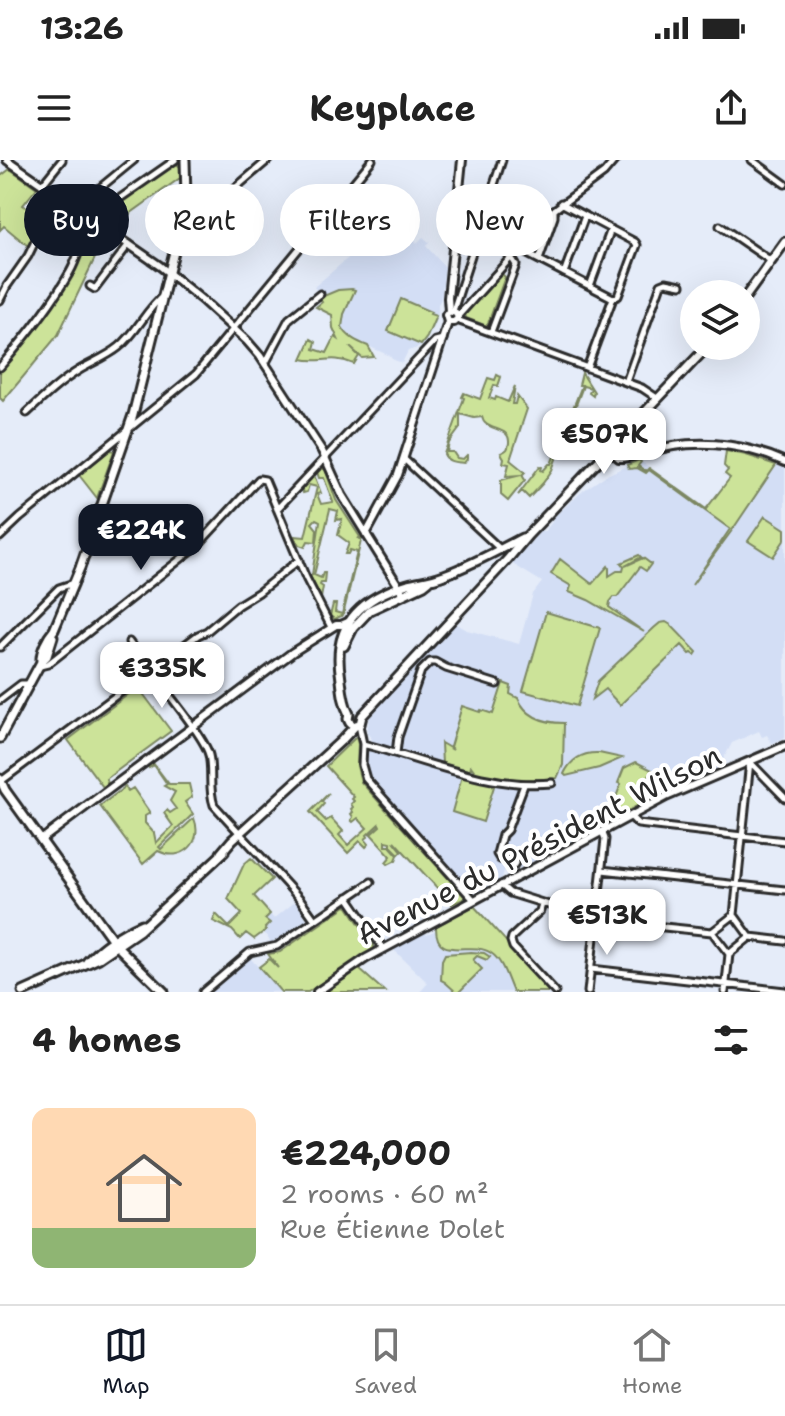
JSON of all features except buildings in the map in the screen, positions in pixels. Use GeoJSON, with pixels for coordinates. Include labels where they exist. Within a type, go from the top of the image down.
{"type":"FeatureCollection","features":[{"type":"Feature","properties":{"kind":"main road"},"geometry":{"type":"LineString","coordinates":[[185,160],[186,184]]}},
{"type":"Feature","properties":{"kind":"main road"},"geometry":{"type":"LineString","coordinates":[[757,280],[785,242]]}},
{"type":"Feature","properties":{"kind":"main road"},"geometry":{"type":"LineString","coordinates":[[40,664],[46,659],[129,429],[173,256]]}},
{"type":"Feature","properties":{"kind":"main road"},"geometry":{"type":"LineString","coordinates":[[23,992],[99,958],[147,922],[241,836],[335,746],[528,535],[694,360]]}},
{"type":"Feature","properties":{"kind":"main road"},"geometry":{"type":"LineString","coordinates":[[357,722],[348,719],[339,655],[345,630],[355,612],[368,602],[444,575],[528,535]]}},
{"type":"Feature","properties":{"kind":"main road"},"geometry":{"type":"LineString","coordinates":[[491,553],[502,553],[509,558]]}},
{"type":"Feature","properties":{"kind":"main road"},"geometry":{"type":"LineString","coordinates":[[0,746],[1,736],[40,664],[54,630]]}},
{"type":"Feature","properties":{"kind":"main road"},"geometry":{"type":"LineString","coordinates":[[349,714],[357,711],[357,722]]}},
{"type":"Feature","properties":{"kind":"main road"},"geometry":{"type":"LineString","coordinates":[[1,784],[115,943],[164,992]]}},
{"type":"Feature","properties":{"kind":"street"},"geometry":{"type":"LineString","coordinates":[[7,160],[41,184]]}},
{"type":"Feature","properties":{"kind":"street"},"geometry":{"type":"LineString","coordinates":[[43,184],[62,160]]}},
{"type":"Feature","properties":{"kind":"street"},"geometry":{"type":"LineString","coordinates":[[104,184],[134,160]]}},
{"type":"Feature","properties":{"kind":"street"},"geometry":{"type":"LineString","coordinates":[[129,192],[175,160]]}},
{"type":"Feature","properties":{"kind":"street"},"geometry":{"type":"LineString","coordinates":[[240,184],[268,160]]}},
{"type":"Feature","properties":{"kind":"street"},"geometry":{"type":"LineString","coordinates":[[0,537],[196,374],[372,160]]}},
{"type":"Feature","properties":{"kind":"street"},"geometry":{"type":"LineString","coordinates":[[454,314],[448,298],[462,160]]}},
{"type":"Feature","properties":{"kind":"street"},"geometry":{"type":"LineString","coordinates":[[454,314],[502,160]]}},
{"type":"Feature","properties":{"kind":"street"},"geometry":{"type":"LineString","coordinates":[[539,260],[554,210],[604,173],[615,160]]}},
{"type":"Feature","properties":{"kind":"street"},"geometry":{"type":"LineString","coordinates":[[752,160],[785,184]]}},
{"type":"Feature","properties":{"kind":"street"},"geometry":{"type":"LineString","coordinates":[[561,203],[637,245],[587,368]]}},
{"type":"Feature","properties":{"kind":"street"},"geometry":{"type":"LineString","coordinates":[[564,273],[585,216]]}},
{"type":"Feature","properties":{"kind":"street"},"geometry":{"type":"LineString","coordinates":[[720,226],[771,261]]}},
{"type":"Feature","properties":{"kind":"street"},"geometry":{"type":"LineString","coordinates":[[590,286],[611,229]]}},
{"type":"Feature","properties":{"kind":"street"},"geometry":{"type":"LineString","coordinates":[[129,244],[234,328],[260,356],[325,457],[342,495],[401,590]]}},
{"type":"Feature","properties":{"kind":"street"},"geometry":{"type":"LineString","coordinates":[[0,300],[28,256]]}},
{"type":"Feature","properties":{"kind":"street"},"geometry":{"type":"LineString","coordinates":[[0,367],[30,331],[71,271],[77,256]]}},
{"type":"Feature","properties":{"kind":"street"},"geometry":{"type":"LineString","coordinates":[[90,286],[95,289],[120,256]]}},
{"type":"Feature","properties":{"kind":"street"},"geometry":{"type":"LineString","coordinates":[[531,256],[613,298]]}},
{"type":"Feature","properties":{"kind":"street"},"geometry":{"type":"LineString","coordinates":[[454,314],[511,257],[516,265],[491,332]]}},
{"type":"Feature","properties":{"kind":"street"},"geometry":{"type":"LineString","coordinates":[[626,382],[661,284],[680,285]]}},
{"type":"Feature","properties":{"kind":"street"},"geometry":{"type":"LineString","coordinates":[[265,364],[289,319],[320,294]]}},
{"type":"Feature","properties":{"kind":"street"},"geometry":{"type":"LineString","coordinates":[[27,413],[79,370],[120,347],[154,303],[164,295]]}},
{"type":"Feature","properties":{"kind":"street"},"geometry":{"type":"LineString","coordinates":[[366,534],[404,459],[448,322],[446,315],[454,314],[491,332],[642,388],[657,398]]}},
{"type":"Feature","properties":{"kind":"street"},"geometry":{"type":"LineString","coordinates":[[147,315],[158,318]]}},
{"type":"Feature","properties":{"kind":"street"},"geometry":{"type":"LineString","coordinates":[[277,509],[435,341],[443,339]]}},
{"type":"Feature","properties":{"kind":"street"},"geometry":{"type":"LineString","coordinates":[[136,405],[141,413],[148,414]]}},
{"type":"Feature","properties":{"kind":"street"},"geometry":{"type":"LineString","coordinates":[[112,443],[122,450]]}},
{"type":"Feature","properties":{"kind":"street"},"geometry":{"type":"LineString","coordinates":[[609,449],[623,458],[674,446],[709,444],[749,450],[785,462]]}},
{"type":"Feature","properties":{"kind":"street"},"geometry":{"type":"LineString","coordinates":[[404,459],[500,549]]}},
{"type":"Feature","properties":{"kind":"street"},"geometry":{"type":"LineString","coordinates":[[40,664],[48,664],[197,546],[259,479],[265,480],[314,596],[331,627]]}},
{"type":"Feature","properties":{"kind":"street"},"geometry":{"type":"LineString","coordinates":[[145,674],[149,677],[299,560]]}},
{"type":"Feature","properties":{"kind":"street"},"geometry":{"type":"LineString","coordinates":[[0,647],[59,588],[74,583]]}},
{"type":"Feature","properties":{"kind":"street"},"geometry":{"type":"LineString","coordinates":[[41,840],[293,652],[331,627],[336,625],[345,630]]}},
{"type":"Feature","properties":{"kind":"street"},"geometry":{"type":"LineString","coordinates":[[129,642],[147,667]]}},
{"type":"Feature","properties":{"kind":"street"},"geometry":{"type":"LineString","coordinates":[[49,650],[57,657]]}},
{"type":"Feature","properties":{"kind":"street"},"geometry":{"type":"LineString","coordinates":[[396,753],[408,706],[425,665],[435,662],[497,684]]}},
{"type":"Feature","properties":{"kind":"street"},"geometry":{"type":"LineString","coordinates":[[147,667],[152,666],[208,751],[212,803],[300,899],[315,920]]}},
{"type":"Feature","properties":{"kind":"street"},"geometry":{"type":"LineString","coordinates":[[1,784],[145,674],[147,667]]}},
{"type":"Feature","properties":{"kind":"street"},"geometry":{"type":"LineString","coordinates":[[0,700],[24,683],[30,684]]}},
{"type":"Feature","properties":{"kind":"street"},"geometry":{"type":"LineString","coordinates":[[12,691],[22,699]]}},
{"type":"Feature","properties":{"kind":"street"},"geometry":{"type":"LineString","coordinates":[[357,722],[363,744],[362,765],[370,785],[474,900]]}},
{"type":"Feature","properties":{"kind":"street"},"geometry":{"type":"LineString","coordinates":[[363,744],[458,772],[524,785],[552,783]]}},
{"type":"Feature","properties":{"kind":"street","name":"Avenue du Président Wilson"},"geometry":{"type":"LineString","coordinates":[[317,992],[383,948],[666,797],[785,746]]}},
{"type":"Feature","properties":{"kind":"street"},"geometry":{"type":"LineString","coordinates":[[750,761],[785,798]]}},
{"type":"Feature","properties":{"kind":"street"},"geometry":{"type":"LineString","coordinates":[[750,761],[734,915],[750,937]]}},
{"type":"Feature","properties":{"kind":"street"},"geometry":{"type":"LineString","coordinates":[[513,866],[515,863],[500,859],[497,854],[524,785]]}},
{"type":"Feature","properties":{"kind":"street"},"geometry":{"type":"LineString","coordinates":[[630,816],[638,824],[785,841]]}},
{"type":"Feature","properties":{"kind":"street"},"geometry":{"type":"LineString","coordinates":[[588,992],[605,839],[602,831]]}},
{"type":"Feature","properties":{"kind":"street"},"geometry":{"type":"LineString","coordinates":[[602,870],[785,890]]}},
{"type":"Feature","properties":{"kind":"street"},"geometry":{"type":"LineString","coordinates":[[205,991],[250,952],[277,946],[371,882]]}},
{"type":"Feature","properties":{"kind":"street"},"geometry":{"type":"LineString","coordinates":[[501,885],[510,893],[597,920],[712,932],[734,915]]}},
{"type":"Feature","properties":{"kind":"street"},"geometry":{"type":"LineString","coordinates":[[348,897],[383,948]]}},
{"type":"Feature","properties":{"kind":"street"},"geometry":{"type":"LineString","coordinates":[[542,904],[540,911],[511,941],[513,947],[555,992]]}},
{"type":"Feature","properties":{"kind":"street"},"geometry":{"type":"LineString","coordinates":[[712,932],[729,954]]}},
{"type":"Feature","properties":{"kind":"street"},"geometry":{"type":"LineString","coordinates":[[725,988],[729,954],[750,937],[785,941]]}},
{"type":"Feature","properties":{"kind":"street"},"geometry":{"type":"LineString","coordinates":[[591,969],[725,988],[785,991]]}},
{"type":"Feature","properties":{"kind":"shaded area"},"geometry":{"type":"Polygon","coordinates":[[[423,237],[429,242],[426,246],[445,267],[438,314],[432,331],[423,346],[408,351],[402,363],[358,344],[346,335],[314,287],[350,256],[420,256],[420,240],[423,237]]]}},
{"type":"Feature","properties":{"kind":"shaded area"},"geometry":{"type":"Polygon","coordinates":[[[639,460],[733,529],[776,465],[785,469],[785,738],[772,743],[767,735],[762,737],[759,731],[732,743],[719,767],[651,798],[520,868],[506,863],[502,878],[474,893],[368,776],[366,758],[372,739],[367,733],[369,718],[455,623],[467,630],[519,644],[533,594],[542,582],[511,563],[584,490],[639,460]]]}},
{"type":"Feature","properties":{"kind":"shaded area"},"geometry":{"type":"Polygon","coordinates":[[[296,901],[307,920],[277,941],[271,943],[264,932],[254,939],[246,932],[270,914],[274,919],[296,901]]]}},
{"type":"Feature","properties":{"kind":"shaded area"},"geometry":{"type":"Polygon","coordinates":[[[462,912],[535,992],[420,992],[428,983],[393,949],[424,932],[427,934],[436,930],[436,926],[462,912]]]}},
{"type":"Feature","properties":{"kind":"shaded area"},"geometry":{"type":"Polygon","coordinates":[[[250,958],[281,992],[211,992],[250,958]]]}},
{"type":"Feature","properties":{"kind":"green space"},"geometry":{"type":"Polygon","coordinates":[[[176,163],[180,167],[180,178],[172,184],[146,184],[176,163]]]}},
{"type":"Feature","properties":{"kind":"green space"},"geometry":{"type":"Polygon","coordinates":[[[10,169],[31,184],[24,184],[24,243],[4,226],[0,230],[2,175],[10,169]]]}},
{"type":"Feature","properties":{"kind":"green space"},"geometry":{"type":"Polygon","coordinates":[[[145,184],[145,203],[129,215],[129,196],[145,184]]]}},
{"type":"Feature","properties":{"kind":"green space"},"geometry":{"type":"Polygon","coordinates":[[[80,256],[96,256],[58,335],[3,401],[0,398],[0,372],[32,333],[73,273],[80,256]]]}},
{"type":"Feature","properties":{"kind":"green space"},"geometry":{"type":"Polygon","coordinates":[[[502,274],[505,277],[487,326],[466,318],[465,314],[502,274]]]}},
{"type":"Feature","properties":{"kind":"green space"},"geometry":{"type":"Polygon","coordinates":[[[338,290],[355,290],[344,314],[342,327],[350,337],[368,346],[374,357],[362,358],[350,347],[359,356],[354,364],[339,360],[302,359],[311,339],[316,342],[314,349],[327,353],[335,337],[338,339],[332,315],[316,307],[322,302],[319,298],[338,290]]]}},
{"type":"Feature","properties":{"kind":"green space"},"geometry":{"type":"Polygon","coordinates":[[[401,299],[436,316],[421,345],[388,331],[401,299]]]}},
{"type":"Feature","properties":{"kind":"green space"},"geometry":{"type":"Polygon","coordinates":[[[582,373],[594,392],[593,396],[589,393],[591,388],[583,386],[552,470],[529,498],[522,491],[518,495],[540,466],[543,471],[551,464],[582,385],[579,385],[582,373]]]}},
{"type":"Feature","properties":{"kind":"green space"},"geometry":{"type":"Polygon","coordinates":[[[497,375],[501,377],[498,386],[494,385],[489,398],[495,400],[496,397],[508,402],[515,386],[512,404],[515,404],[517,396],[527,409],[510,460],[525,472],[522,475],[525,480],[508,501],[501,495],[501,480],[521,475],[506,476],[509,464],[503,463],[501,453],[507,450],[509,438],[504,432],[488,426],[482,417],[460,414],[460,428],[449,443],[447,452],[453,452],[457,458],[463,459],[467,455],[467,459],[464,463],[452,462],[444,454],[464,393],[480,399],[488,378],[495,380],[497,375]]]}},
{"type":"Feature","properties":{"kind":"green space"},"geometry":{"type":"Polygon","coordinates":[[[110,450],[114,451],[97,498],[79,475],[110,450]]]}},
{"type":"Feature","properties":{"kind":"green space"},"geometry":{"type":"Polygon","coordinates":[[[726,451],[776,465],[692,585],[730,529],[649,470],[646,473],[637,468],[629,469],[627,465],[639,460],[638,466],[646,471],[649,468],[706,509],[730,478],[725,474],[728,470],[724,466],[726,451]]]}},
{"type":"Feature","properties":{"kind":"green space"},"geometry":{"type":"Polygon","coordinates":[[[325,469],[336,500],[360,537],[358,539],[361,538],[343,615],[335,619],[330,616],[333,604],[336,604],[335,612],[342,614],[357,552],[350,550],[345,554],[349,543],[338,535],[342,519],[336,520],[338,511],[330,509],[314,575],[321,578],[325,573],[324,583],[320,585],[323,587],[321,598],[310,576],[320,521],[316,519],[312,523],[317,529],[316,542],[308,541],[305,547],[299,545],[294,536],[305,537],[317,487],[309,485],[307,492],[303,493],[301,489],[314,475],[321,493],[317,494],[321,504],[333,502],[324,478],[319,478],[317,472],[325,469]]]}},
{"type":"Feature","properties":{"kind":"green space"},"geometry":{"type":"Polygon","coordinates":[[[765,516],[785,529],[785,539],[773,557],[748,541],[765,516]]]}},
{"type":"Feature","properties":{"kind":"green space"},"geometry":{"type":"Polygon","coordinates":[[[639,555],[641,557],[625,566],[643,558],[651,564],[646,571],[640,567],[609,607],[644,632],[569,592],[571,586],[551,574],[560,559],[592,584],[608,566],[609,576],[623,571],[621,563],[639,555]]]}},
{"type":"Feature","properties":{"kind":"green space"},"geometry":{"type":"Polygon","coordinates":[[[546,612],[600,628],[577,706],[523,691],[546,612]]]}},
{"type":"Feature","properties":{"kind":"green space"},"geometry":{"type":"Polygon","coordinates":[[[666,622],[697,652],[695,655],[682,645],[620,705],[605,689],[592,699],[598,681],[654,628],[666,622]]]}},
{"type":"Feature","properties":{"kind":"green space"},"geometry":{"type":"Polygon","coordinates":[[[503,683],[511,686],[510,694],[518,698],[531,714],[550,722],[564,723],[563,765],[557,778],[506,778],[476,773],[471,766],[470,772],[442,764],[441,743],[453,750],[450,747],[462,706],[493,714],[503,683]]]}},
{"type":"Feature","properties":{"kind":"green space"},"geometry":{"type":"Polygon","coordinates":[[[138,687],[171,731],[106,779],[108,783],[103,787],[68,740],[138,687]]]}},
{"type":"Feature","properties":{"kind":"green space"},"geometry":{"type":"Polygon","coordinates":[[[356,737],[361,782],[466,898],[452,904],[394,841],[402,851],[399,854],[391,842],[386,841],[386,846],[398,855],[388,864],[386,862],[391,856],[371,834],[379,824],[367,835],[365,839],[369,844],[366,847],[360,841],[348,853],[310,812],[329,793],[317,812],[326,821],[331,818],[343,831],[339,835],[348,845],[367,828],[358,818],[353,822],[351,820],[354,797],[326,766],[356,737]]]}},
{"type":"Feature","properties":{"kind":"green space"},"geometry":{"type":"Polygon","coordinates":[[[599,753],[622,758],[599,768],[564,774],[578,758],[599,753]]]}},
{"type":"Feature","properties":{"kind":"green space"},"geometry":{"type":"Polygon","coordinates":[[[636,762],[652,770],[641,794],[651,798],[606,823],[624,768],[636,762]]]}},
{"type":"Feature","properties":{"kind":"green space"},"geometry":{"type":"Polygon","coordinates":[[[153,763],[169,784],[189,784],[192,797],[185,802],[193,814],[159,847],[161,849],[194,818],[196,835],[193,843],[183,852],[167,854],[158,851],[143,864],[100,806],[125,787],[128,791],[133,788],[150,813],[145,816],[145,823],[154,833],[156,843],[173,826],[164,813],[176,809],[170,801],[175,792],[164,786],[167,784],[154,765],[149,768],[153,763]]]}},
{"type":"Feature","properties":{"kind":"green space"},"geometry":{"type":"Polygon","coordinates":[[[462,776],[495,783],[483,822],[452,812],[462,776]]]}},
{"type":"Feature","properties":{"kind":"green space"},"geometry":{"type":"Polygon","coordinates":[[[251,858],[272,879],[254,896],[270,914],[265,919],[270,923],[254,939],[246,933],[240,939],[232,930],[213,921],[216,914],[229,927],[242,914],[228,899],[244,864],[251,858]]]}},
{"type":"Feature","properties":{"kind":"green space"},"geometry":{"type":"Polygon","coordinates":[[[346,906],[374,948],[308,992],[281,992],[259,967],[269,959],[278,968],[268,954],[280,952],[346,906]]]}},
{"type":"Feature","properties":{"kind":"green space"},"geometry":{"type":"Polygon","coordinates":[[[474,906],[552,992],[513,992],[502,965],[491,953],[483,949],[448,948],[441,944],[436,926],[474,906]]]}},
{"type":"Feature","properties":{"kind":"green space"},"geometry":{"type":"Polygon","coordinates":[[[471,952],[490,957],[487,960],[477,956],[473,960],[482,969],[456,992],[441,980],[442,960],[445,954],[471,952]]]}},
{"type":"Feature","properties":{"kind":"green space"},"geometry":{"type":"Polygon","coordinates":[[[359,969],[385,992],[325,992],[359,969]]]}}]}
